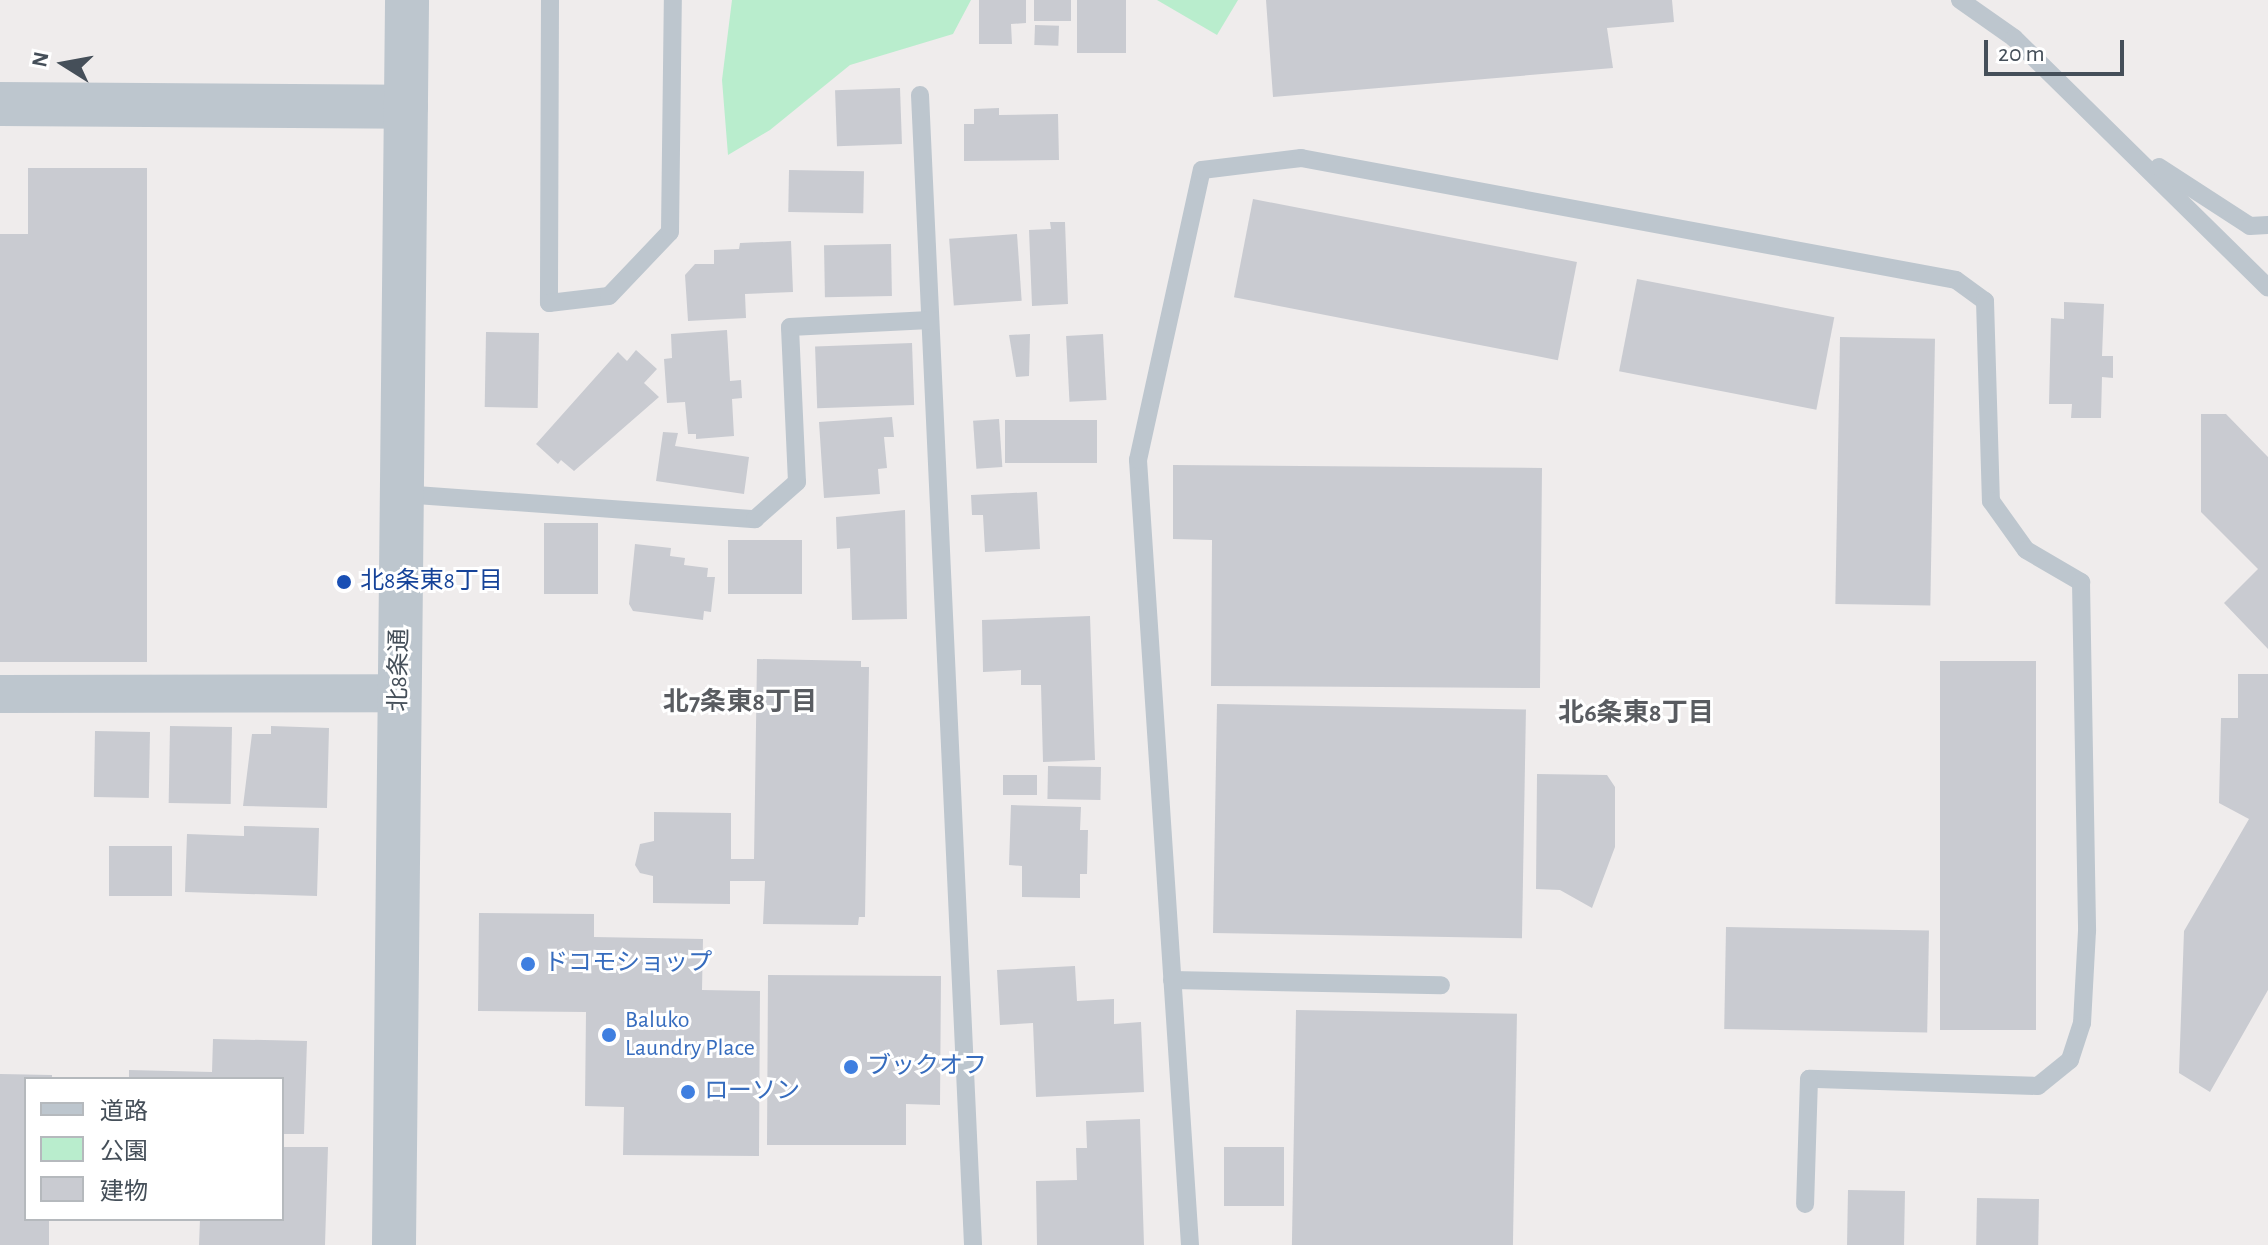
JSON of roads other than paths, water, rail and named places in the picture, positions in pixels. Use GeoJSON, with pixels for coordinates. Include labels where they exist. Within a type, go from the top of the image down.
{"type":"FeatureCollection","features":[{"type":"Feature","properties":{"kind":"street","name":"北8条通"},"geometry":{"type":"LineString","coordinates":[[394,1245],[407,0]]}},
{"type":"Feature","properties":{"kind":"street"},"geometry":{"type":"LineString","coordinates":[[0,104],[406,107]]}},
{"type":"Feature","properties":{"kind":"street"},"geometry":{"type":"LineString","coordinates":[[0,694],[399,693]]}},
{"type":"Feature","properties":{"kind":"lane"},"geometry":{"type":"LineString","coordinates":[[550,0],[549,303],[609,296],[670,232],[673,0]]}},
{"type":"Feature","properties":{"kind":"lane"},"geometry":{"type":"LineString","coordinates":[[1960,0],[2014,38],[2130,148],[2268,288]]}},
{"type":"Feature","properties":{"kind":"lane"},"geometry":{"type":"LineString","coordinates":[[920,95],[973,1245]]}},
{"type":"Feature","properties":{"kind":"lane"},"geometry":{"type":"LineString","coordinates":[[2130,148],[2250,226],[2268,225]]}},
{"type":"Feature","properties":{"kind":"lane"},"geometry":{"type":"LineString","coordinates":[[1190,1245],[1138,460],[1202,170],[1301,158],[1956,280],[1985,301],[1991,501],[2026,550],[2081,582],[2087,931],[2082,1023],[2070,1060],[2038,1086],[1809,1079],[1805,1204]]}},
{"type":"Feature","properties":{"kind":"lane"},"geometry":{"type":"LineString","coordinates":[[402,494],[755,519],[797,482],[790,327],[930,320]]}},
{"type":"Feature","properties":{"kind":"lane"},"geometry":{"type":"LineString","coordinates":[[1172,980],[1441,985]]}},
{"type":"Feature","properties":{"kind":"place","name":"北8条東8丁目"},"geometry":{"type":"Point","coordinates":[344,582]}},
{"type":"Feature","properties":{"kind":"place","name":"ドコモショップ"},"geometry":{"type":"Point","coordinates":[528,964]}},
{"type":"Feature","properties":{"kind":"place","name":"Baluko Laundry Place"},"geometry":{"type":"Point","coordinates":[609,1035]}},
{"type":"Feature","properties":{"kind":"place","name":"ブックオフ"},"geometry":{"type":"Point","coordinates":[851,1067]}},
{"type":"Feature","properties":{"kind":"place","name":"ローソン"},"geometry":{"type":"Point","coordinates":[688,1092]}},
{"type":"Feature","properties":{"kind":"district","name":"北7条東8丁目"},"geometry":{"type":"Point","coordinates":[740,703]}},
{"type":"Feature","properties":{"kind":"district","name":"北6条東8丁目"},"geometry":{"type":"Point","coordinates":[1636,714]}}]}
